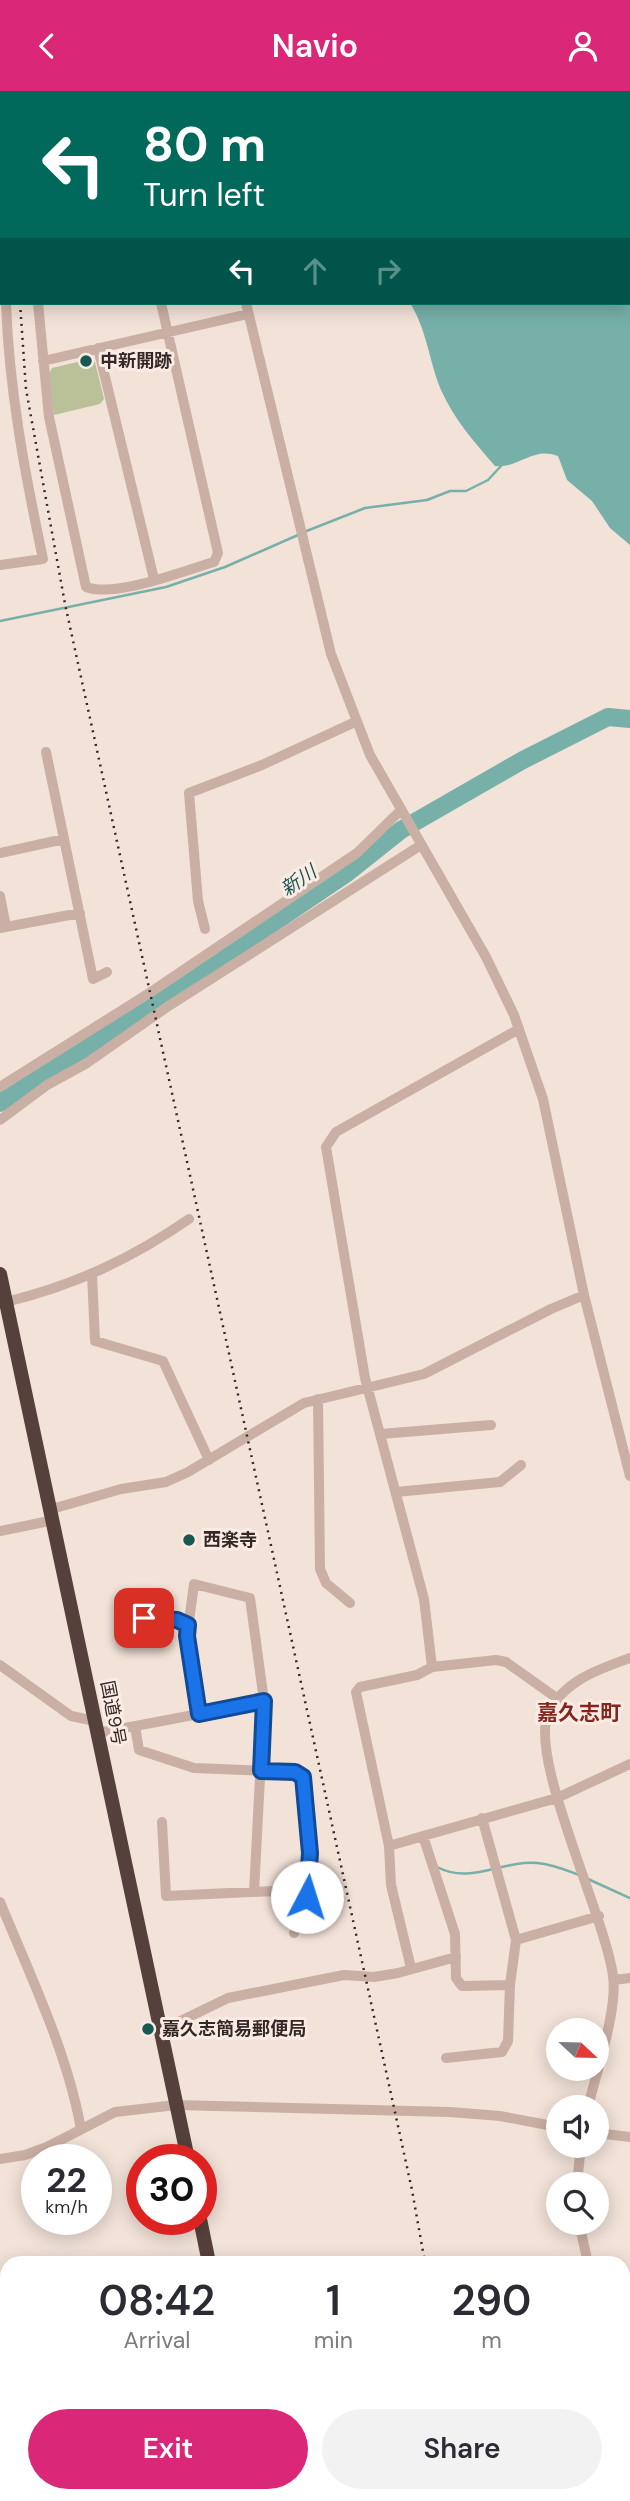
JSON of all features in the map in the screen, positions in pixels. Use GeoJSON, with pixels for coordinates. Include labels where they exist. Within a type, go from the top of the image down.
{"type":"FeatureCollection","features":[{"type":"Feature","properties":{"kind":"highway","name":"国道9号"},"geometry":{"type":"LineString","coordinates":[[0,1274],[185,2144]]}},
{"type":"Feature","properties":{"kind":"highway"},"geometry":{"type":"LineString","coordinates":[[203,2235],[208,2256]]}},
{"type":"Feature","properties":{"kind":"street"},"geometry":{"type":"LineString","coordinates":[[0,565],[43,559],[21,455],[8,350],[6,305]]}},
{"type":"Feature","properties":{"kind":"street"},"geometry":{"type":"LineString","coordinates":[[38,305],[49,417],[86,587],[96,591],[154,579],[214,562],[218,553],[165,333],[161,305]]}},
{"type":"Feature","properties":{"kind":"street"},"geometry":{"type":"LineString","coordinates":[[246,305],[331,654],[355,722],[498,979],[519,1029],[554,1145],[584,1295],[630,1476]]}},
{"type":"Feature","properties":{"kind":"street"},"geometry":{"type":"LineString","coordinates":[[43,361],[248,314]]}},
{"type":"Feature","properties":{"kind":"street"},"geometry":{"type":"LineString","coordinates":[[98,348],[154,579]]}},
{"type":"Feature","properties":{"kind":"street"},"geometry":{"type":"LineString","coordinates":[[205,929],[198,901],[190,793],[262,765],[355,722]]}},
{"type":"Feature","properties":{"kind":"street"},"geometry":{"type":"LineString","coordinates":[[46,752],[93,979],[107,972]]}},
{"type":"Feature","properties":{"kind":"street"},"geometry":{"type":"LineString","coordinates":[[0,1087],[162,985],[357,853],[403,812]]}},
{"type":"Feature","properties":{"kind":"street"},"geometry":{"type":"LineString","coordinates":[[0,853],[64,839]]}},
{"type":"Feature","properties":{"kind":"street"},"geometry":{"type":"LineString","coordinates":[[0,1120],[47,1084],[87,1063],[419,841]]}},
{"type":"Feature","properties":{"kind":"street"},"geometry":{"type":"LineString","coordinates":[[0,896],[3,928],[80,913]]}},
{"type":"Feature","properties":{"kind":"street"},"geometry":{"type":"LineString","coordinates":[[432,1667],[424,1599],[370,1388],[326,1147],[330,1137],[519,1029]]}},
{"type":"Feature","properties":{"kind":"street"},"geometry":{"type":"LineString","coordinates":[[6,1302],[60,1289],[136,1252],[190,1219]]}},
{"type":"Feature","properties":{"kind":"street"},"geometry":{"type":"LineString","coordinates":[[92,1274],[95,1341],[163,1361],[209,1460]]}},
{"type":"Feature","properties":{"kind":"street"},"geometry":{"type":"LineString","coordinates":[[0,1531],[121,1489],[166,1482],[209,1460],[296,1408],[318,1399],[424,1374],[584,1295]]}},
{"type":"Feature","properties":{"kind":"street"},"geometry":{"type":"LineString","coordinates":[[318,1399],[320,1569],[326,1583],[350,1603]]}},
{"type":"Feature","properties":{"kind":"street"},"geometry":{"type":"LineString","coordinates":[[382,1434],[491,1425]]}},
{"type":"Feature","properties":{"kind":"street"},"geometry":{"type":"LineString","coordinates":[[396,1492],[500,1482],[521,1465]]}},
{"type":"Feature","properties":{"kind":"street"},"geometry":{"type":"LineString","coordinates":[[199,1714],[187,1636],[194,1584],[250,1598],[264,1701],[254,1892]]}},
{"type":"Feature","properties":{"kind":"street"},"geometry":{"type":"LineString","coordinates":[[141,1635],[140,1622],[144,1618],[177,1620],[188,1625]]}},
{"type":"Feature","properties":{"kind":"street"},"geometry":{"type":"LineString","coordinates":[[591,2095],[613,1999],[614,1980],[609,1946],[557,1798],[544,1742],[547,1716],[558,1699],[592,1671],[630,1658]]}},
{"type":"Feature","properties":{"kind":"street"},"geometry":{"type":"LineString","coordinates":[[411,1968],[391,1885],[389,1846],[356,1692],[360,1687],[417,1675],[432,1667],[496,1660],[506,1662],[558,1699]]}},
{"type":"Feature","properties":{"kind":"street"},"geometry":{"type":"LineString","coordinates":[[0,1666],[71,1716],[96,1727],[135,1726],[264,1701]]}},
{"type":"Feature","properties":{"kind":"street"},"geometry":{"type":"LineString","coordinates":[[135,1726],[139,1749],[194,1768],[295,1772],[303,1777],[310,1853],[307,1897],[295,1933]]}},
{"type":"Feature","properties":{"kind":"street"},"geometry":{"type":"LineString","coordinates":[[389,1846],[557,1798],[630,1764]]}},
{"type":"Feature","properties":{"kind":"street"},"geometry":{"type":"LineString","coordinates":[[446,2058],[502,2052],[508,2041],[510,1985],[516,1940],[482,1818]]}},
{"type":"Feature","properties":{"kind":"street"},"geometry":{"type":"LineString","coordinates":[[162,1822],[166,1896],[274,1891],[307,1897]]}},
{"type":"Feature","properties":{"kind":"street"},"geometry":{"type":"LineString","coordinates":[[424,1836],[455,1934],[456,1977],[461,1986],[510,1985]]}},
{"type":"Feature","properties":{"kind":"street"},"geometry":{"type":"LineString","coordinates":[[0,1902],[50,2028],[76,2102],[81,2129]]}},
{"type":"Feature","properties":{"kind":"street"},"geometry":{"type":"LineString","coordinates":[[516,1940],[598,1916]]}},
{"type":"Feature","properties":{"kind":"street"},"geometry":{"type":"LineString","coordinates":[[162,2030],[228,1999],[344,1975],[374,1977],[456,1957]]}},
{"type":"Feature","properties":{"kind":"street"},"geometry":{"type":"LineString","coordinates":[[614,1980],[630,1978]]}},
{"type":"Feature","properties":{"kind":"street"},"geometry":{"type":"LineString","coordinates":[[0,2159],[25,2155],[115,2112],[176,2105],[450,2112],[500,2116],[546,2125]]}},
{"type":"Feature","properties":{"kind":"street"},"geometry":{"type":"LineString","coordinates":[[609,2134],[630,2137]]}},
{"type":"Feature","properties":{"kind":"street"},"geometry":{"type":"LineString","coordinates":[[582,2235],[586,2256]]}},
{"type":"Feature","properties":{"kind":"green space"},"geometry":{"type":"Polygon","coordinates":[[[90,359],[95,362],[104,399],[100,404],[54,415],[48,375],[52,368],[90,359]]]}},
{"type":"Feature","properties":{"kind":"water"},"geometry":{"type":"Polygon","coordinates":[[[411,305],[630,305],[630,545],[610,528],[592,501],[567,480],[558,456],[541,454],[511,464],[495,466],[465,430],[446,401],[411,305]]]}},
{"type":"Feature","properties":{"kind":"waterway"},"geometry":{"type":"LineString","coordinates":[[304,532],[365,508],[427,500],[450,491],[466,491],[488,480],[501,466]]}},
{"type":"Feature","properties":{"kind":"waterway"},"geometry":{"type":"LineString","coordinates":[[0,621],[166,587],[225,567],[298,535]]}},
{"type":"Feature","properties":{"kind":"waterway","name":"新川"},"geometry":{"type":"LineString","coordinates":[[0,1103],[134,1017],[347,873],[401,830],[523,760],[608,717],[630,719]]}},
{"type":"Feature","properties":{"kind":"waterway"},"geometry":{"type":"LineString","coordinates":[[437,1867],[462,1874],[537,1863],[579,1875]]}},
{"type":"Feature","properties":{"kind":"waterway"},"geometry":{"type":"LineString","coordinates":[[588,1879],[630,1898]]}},
{"type":"Feature","properties":{"kind":"railway"},"geometry":{"type":"LineString","coordinates":[[20,305],[26,389],[65,604],[412,2190],[424,2256]]}},
{"type":"Feature","properties":{"kind":"place","name":"中新開跡"},"geometry":{"type":"Point","coordinates":[86,361]}},
{"type":"Feature","properties":{"kind":"place","name":"西楽寺"},"geometry":{"type":"Point","coordinates":[189,1540]}},
{"type":"Feature","properties":{"kind":"place","name":"嘉久志簡易郵便局"},"geometry":{"type":"Point","coordinates":[148,2029]}},
{"type":"Feature","properties":{"kind":"district","name":"嘉久志町"},"geometry":{"type":"Point","coordinates":[579,1713]}},
{"type":"Feature","properties":{"kind":"route"},"geometry":{"type":"LineString","coordinates":[[144,1618],[177,1620],[188,1625],[187,1636],[199,1714],[264,1701],[261,1771],[295,1772],[303,1777],[310,1853],[307,1897]]}}]}
